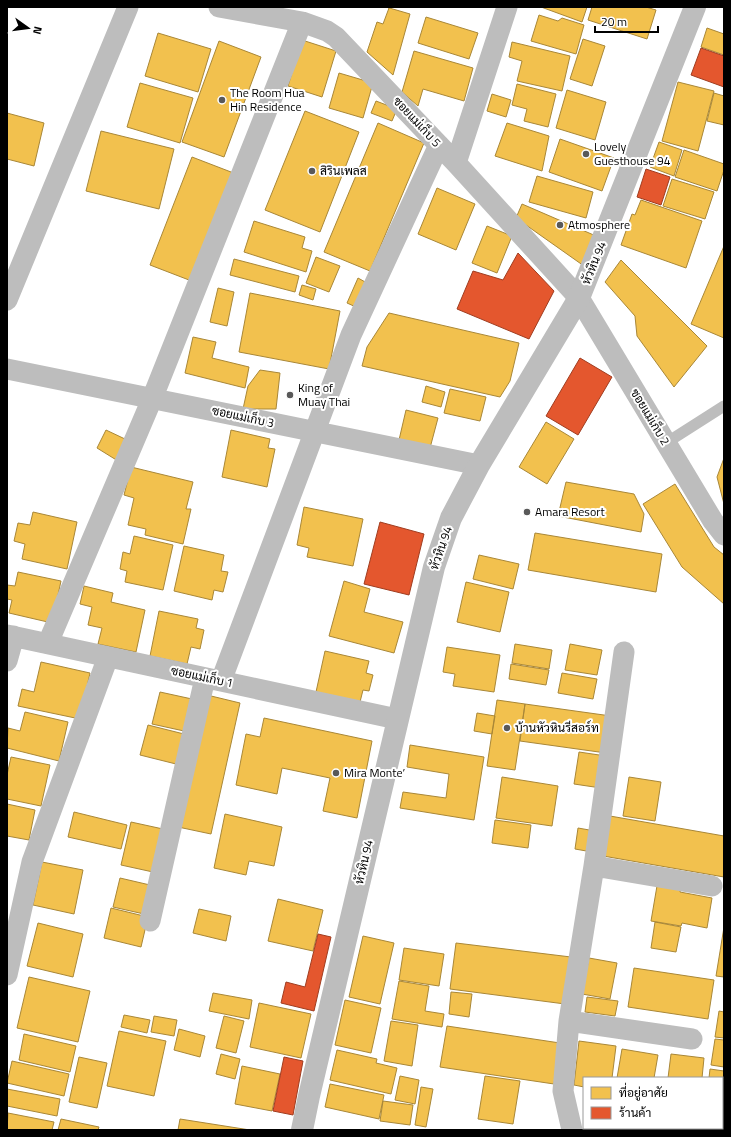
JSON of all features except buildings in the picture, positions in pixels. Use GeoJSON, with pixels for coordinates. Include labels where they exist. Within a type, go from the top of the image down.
{"type":"FeatureCollection","features":[{"type":"Feature","properties":{"kind":"street"},"geometry":{"type":"LineString","coordinates":[[7,300],[128,7]]}},
{"type":"Feature","properties":{"kind":"street","name":"ซอยแม่เก็บ 5"},"geometry":{"type":"LineString","coordinates":[[219,7],[302,22],[327,31],[336,37],[456,163],[579,298]]}},
{"type":"Feature","properties":{"kind":"street"},"geometry":{"type":"LineString","coordinates":[[456,163],[507,7]]}},
{"type":"Feature","properties":{"kind":"street","name":"หัวหิน 94"},"geometry":{"type":"LineString","coordinates":[[302,1130],[308,1096],[434,567],[451,518],[479,465],[579,298],[695,7]]}},
{"type":"Feature","properties":{"kind":"street"},"geometry":{"type":"LineString","coordinates":[[48,643],[152,399],[302,22]]}},
{"type":"Feature","properties":{"kind":"street"},"geometry":{"type":"LineString","coordinates":[[150,921],[213,679],[315,432],[351,335],[439,145]]}},
{"type":"Feature","properties":{"kind":"street","name":"ซอยแม่เก็บ 2"},"geometry":{"type":"LineString","coordinates":[[579,298],[713,521],[724,535]]}},
{"type":"Feature","properties":{"kind":"street","name":"ซอยแม่เก็บ 3"},"geometry":{"type":"LineString","coordinates":[[7,369],[479,465]]}},
{"type":"Feature","properties":{"kind":"street"},"geometry":{"type":"LineString","coordinates":[[7,661],[10,635]]}},
{"type":"Feature","properties":{"kind":"street","name":"ซอยแม่เก็บ 1"},"geometry":{"type":"LineString","coordinates":[[10,635],[397,719]]}},
{"type":"Feature","properties":{"kind":"street"},"geometry":{"type":"LineString","coordinates":[[572,1130],[563,1090],[569,1021],[594,866],[624,652]]}},
{"type":"Feature","properties":{"kind":"street"},"geometry":{"type":"LineString","coordinates":[[7,975],[32,862],[108,656]]}},
{"type":"Feature","properties":{"kind":"street"},"geometry":{"type":"LineString","coordinates":[[594,866],[712,886]]}},
{"type":"Feature","properties":{"kind":"street"},"geometry":{"type":"LineString","coordinates":[[569,1021],[692,1039]]}},
{"type":"Feature","properties":{"kind":"lane"},"geometry":{"type":"LineString","coordinates":[[666,443],[724,406]]}},
{"type":"Feature","properties":{"kind":"place","name":"The Room Hua Hin Residence"},"geometry":{"type":"Point","coordinates":[222,100]}},
{"type":"Feature","properties":{"kind":"place","name":"Lovely Guesthouse 94"},"geometry":{"type":"Point","coordinates":[586,154]}},
{"type":"Feature","properties":{"kind":"place","name":"สิรินเพลส"},"geometry":{"type":"Point","coordinates":[312,171]}},
{"type":"Feature","properties":{"kind":"place","name":"Atmosphere"},"geometry":{"type":"Point","coordinates":[560,225]}},
{"type":"Feature","properties":{"kind":"place","name":"King of Muay Thai"},"geometry":{"type":"Point","coordinates":[290,395]}},
{"type":"Feature","properties":{"kind":"place","name":"Amara Resort"},"geometry":{"type":"Point","coordinates":[527,512]}},
{"type":"Feature","properties":{"kind":"place","name":"บ้านหัวหินรีสอร์ท"},"geometry":{"type":"Point","coordinates":[507,728]}},
{"type":"Feature","properties":{"kind":"place","name":"Mira Monte’"},"geometry":{"type":"Point","coordinates":[336,773]}}]}
